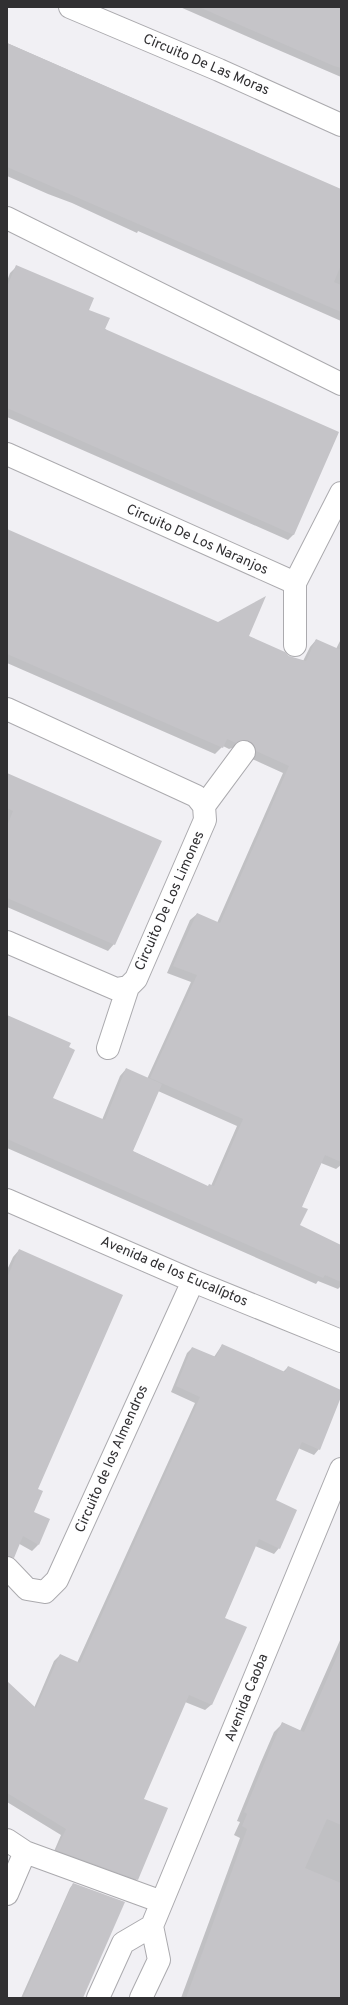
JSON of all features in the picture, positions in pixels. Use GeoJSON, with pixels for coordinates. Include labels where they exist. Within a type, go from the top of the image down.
{"type":"FeatureCollection","features":[{"type":"Feature","properties":{"kind":"street","name":"Circuito De Las Moras"},"geometry":{"type":"LineString","coordinates":[[70,7],[219,70],[341,125]]}},
{"type":"Feature","properties":{"kind":"street"},"geometry":{"type":"LineString","coordinates":[[7,218],[341,384]]}},
{"type":"Feature","properties":{"kind":"street","name":"Circuito De Los Naranjos"},"geometry":{"type":"LineString","coordinates":[[7,454],[295,584]]}},
{"type":"Feature","properties":{"kind":"street"},"geometry":{"type":"LineString","coordinates":[[295,645],[295,584],[341,492]]}},
{"type":"Feature","properties":{"kind":"street"},"geometry":{"type":"LineString","coordinates":[[7,709],[196,796],[204,806],[244,752]]}},
{"type":"Feature","properties":{"kind":"street","name":"Circuito De Los Limones"},"geometry":{"type":"LineString","coordinates":[[7,942],[116,989],[128,987],[136,979],[205,820],[204,806]]}},
{"type":"Feature","properties":{"kind":"street"},"geometry":{"type":"LineString","coordinates":[[108,1048],[128,987]]}},
{"type":"Feature","properties":{"kind":"street","name":"Avenida de los Eucalíptos"},"geometry":{"type":"LineString","coordinates":[[7,1200],[192,1281],[341,1341]]}},
{"type":"Feature","properties":{"kind":"street","name":"Circuito de los Almendros"},"geometry":{"type":"LineString","coordinates":[[7,1568],[27,1589],[45,1592],[57,1580],[192,1281]]}},
{"type":"Feature","properties":{"kind":"street","name":"Avenida Caoba"},"geometry":{"type":"LineString","coordinates":[[152,1926],[341,1469]]}},
{"type":"Feature","properties":{"kind":"street"},"geometry":{"type":"LineString","coordinates":[[7,1840],[25,1852],[162,1902]]}},
{"type":"Feature","properties":{"kind":"street"},"geometry":{"type":"LineString","coordinates":[[7,1894],[25,1852]]}},
{"type":"Feature","properties":{"kind":"street"},"geometry":{"type":"LineString","coordinates":[[98,1998],[123,1943],[152,1926],[160,1960],[141,1998]]}},
{"type":"Feature","properties":{"kind":"building"},"geometry":{"type":"Polygon","coordinates":[[[199,7],[341,7],[341,68],[334,66],[199,7]]]}},
{"type":"Feature","properties":{"kind":"building"},"geometry":{"type":"Polygon","coordinates":[[[7,43],[341,189],[341,265],[334,282],[341,285],[341,312],[7,167],[7,43]]]}},
{"type":"Feature","properties":{"kind":"building"},"geometry":{"type":"Polygon","coordinates":[[[16,265],[94,298],[89,310],[110,318],[105,329],[339,432],[294,535],[7,408],[7,287],[16,265]]]}},
{"type":"Feature","properties":{"kind":"building"},"geometry":{"type":"Polygon","coordinates":[[[7,529],[218,622],[266,596],[249,636],[285,652],[289,656],[306,661],[316,639],[341,650],[341,1162],[325,1155],[302,1207],[308,1209],[300,1225],[341,1245],[341,1282],[325,1275],[323,1278],[7,1139],[7,1015],[71,1043],[69,1047],[75,1050],[53,1098],[105,1120],[126,1068],[162,1084],[133,1151],[208,1186],[209,1184],[214,1186],[243,1119],[150,1078],[197,975],[173,966],[179,952],[197,913],[220,923],[289,766],[256,751],[251,742],[245,740],[236,743],[227,739],[223,748],[7,654],[7,529]]]}},
{"type":"Feature","properties":{"kind":"building"},"geometry":{"type":"Polygon","coordinates":[[[7,773],[162,841],[115,945],[7,898],[7,826],[13,811],[7,808],[7,773]]]}},
{"type":"Feature","properties":{"kind":"building"},"geometry":{"type":"Polygon","coordinates":[[[19,1249],[123,1295],[38,1489],[43,1491],[34,1512],[50,1519],[39,1545],[23,1536],[14,1558],[7,1556],[7,1278],[19,1249]]]}},
{"type":"Feature","properties":{"kind":"building"},"geometry":{"type":"Polygon","coordinates":[[[222,1344],[285,1372],[288,1366],[341,1390],[341,1397],[320,1450],[302,1442],[276,1500],[297,1510],[280,1549],[259,1539],[225,1618],[247,1627],[212,1705],[189,1695],[144,1799],[168,1808],[138,1880],[56,1850],[66,1829],[7,1793],[7,1681],[36,1708],[60,1654],[80,1663],[200,1397],[176,1386],[192,1347],[216,1357],[222,1344]]]}},
{"type":"Feature","properties":{"kind":"building"},"geometry":{"type":"Polygon","coordinates":[[[341,1647],[341,1825],[327,1819],[305,1868],[341,1883],[341,1998],[186,1998],[247,1829],[242,1826],[247,1814],[244,1812],[282,1722],[304,1732],[341,1647]]]}},
{"type":"Feature","properties":{"kind":"building"},"geometry":{"type":"Polygon","coordinates":[[[73,1883],[125,1902],[83,1998],[23,1998],[73,1883]]]}}]}
